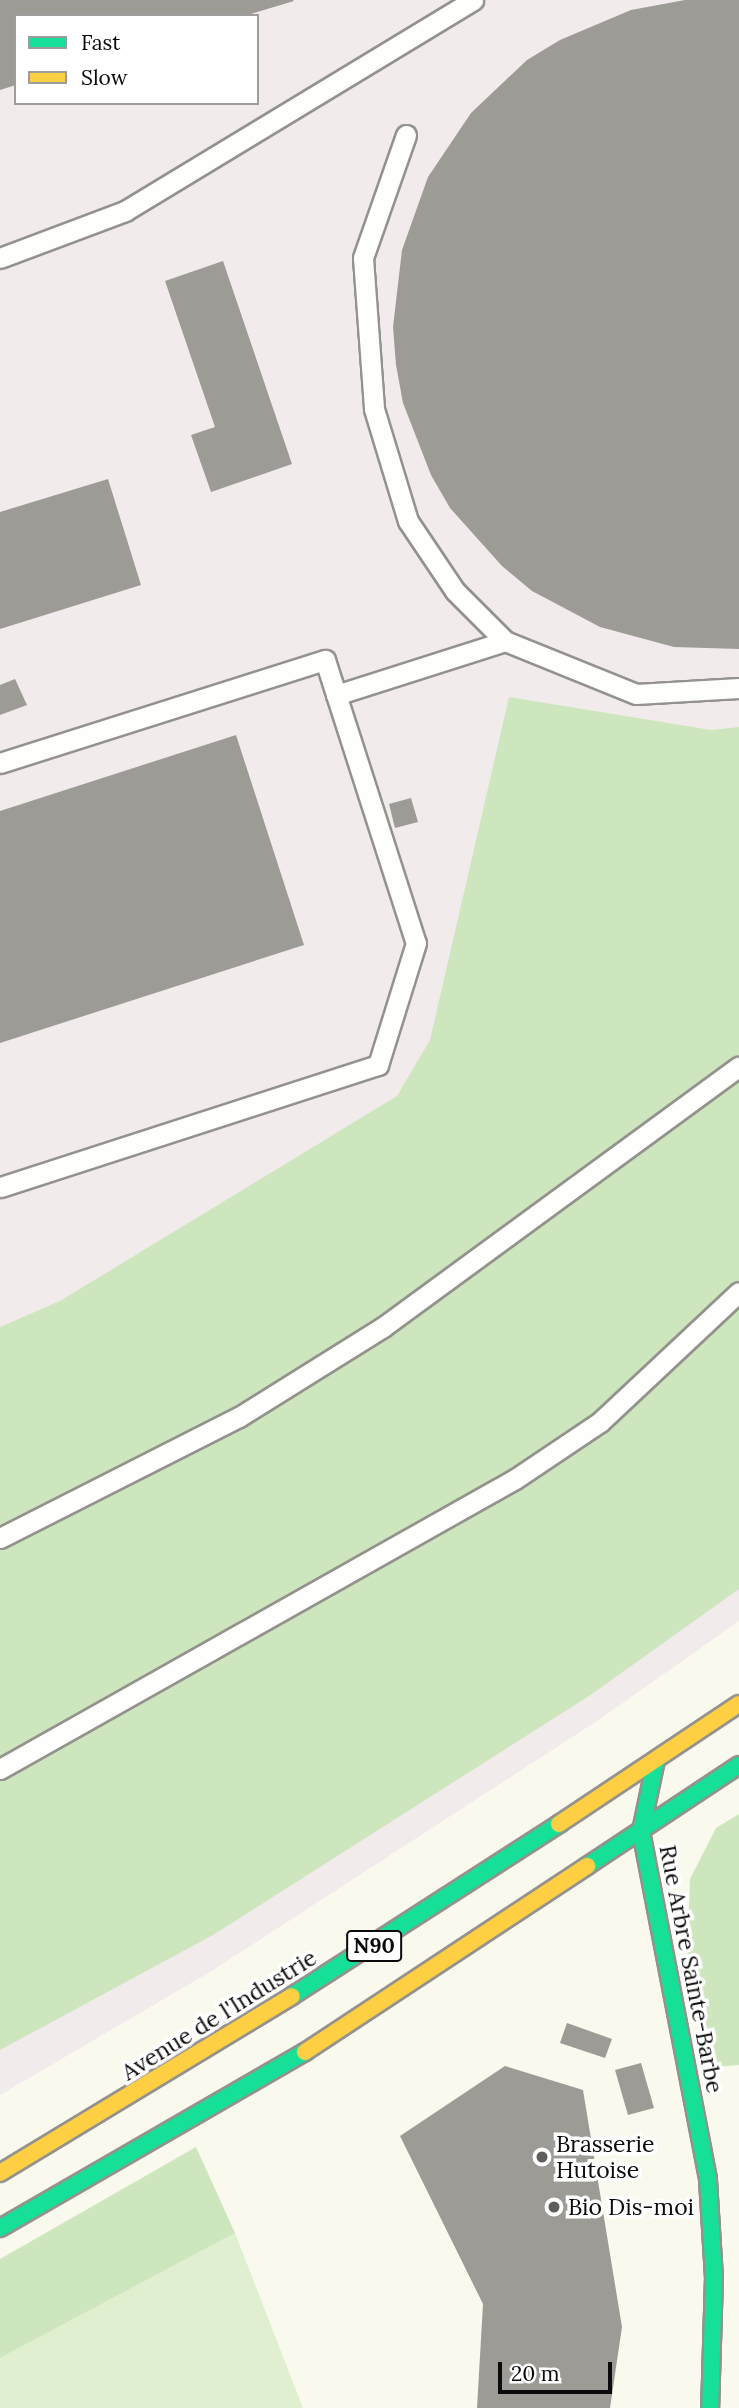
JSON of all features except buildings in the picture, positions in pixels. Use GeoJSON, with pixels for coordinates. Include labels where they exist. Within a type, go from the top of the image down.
{"type":"FeatureCollection","features":[{"type":"Feature","properties":{"kind":"main road","name":"Avenue de l'Industrie"},"geometry":{"type":"LineString","coordinates":[[0,2173],[407,1926],[739,1704]]}},
{"type":"Feature","properties":{"kind":"main road"},"geometry":{"type":"LineString","coordinates":[[641,1831],[656,1760]]}},
{"type":"Feature","properties":{"kind":"main road","name":"N90"},"geometry":{"type":"LineString","coordinates":[[0,2228],[298,2057],[739,1765]]}},
{"type":"Feature","properties":{"kind":"main road","name":"Rue Arbre Sainte-Barbe"},"geometry":{"type":"LineString","coordinates":[[641,1831],[708,2180],[714,2277],[710,2408]]}},
{"type":"Feature","properties":{"kind":"lane"},"geometry":{"type":"LineString","coordinates":[[0,258],[125,211],[473,0]]}},
{"type":"Feature","properties":{"kind":"lane"},"geometry":{"type":"LineString","coordinates":[[406,135],[363,258],[374,410],[408,521],[455,591],[505,641],[636,694],[739,688]]}},
{"type":"Feature","properties":{"kind":"lane"},"geometry":{"type":"LineString","coordinates":[[336,695],[505,641]]}},
{"type":"Feature","properties":{"kind":"lane"},"geometry":{"type":"LineString","coordinates":[[0,764],[325,660],[416,943],[378,1065],[0,1186]]}},
{"type":"Feature","properties":{"kind":"lane"},"geometry":{"type":"LineString","coordinates":[[0,1538],[239,1417],[383,1327],[739,1066]]}},
{"type":"Feature","properties":{"kind":"lane"},"geometry":{"type":"LineString","coordinates":[[0,1769],[515,1479],[600,1422],[739,1292]]}},
{"type":"Feature","properties":{"kind":"shaded area"},"geometry":{"type":"Polygon","coordinates":[[[0,0],[739,0],[739,1621],[600,1719],[210,1972],[0,2095],[0,0]]]}},
{"type":"Feature","properties":{"kind":"green space"},"geometry":{"type":"Polygon","coordinates":[[[509,697],[711,730],[739,727],[739,1589],[592,1694],[213,1935],[0,2050],[0,1327],[60,1301],[397,1096],[430,1040],[509,697]]]}},
{"type":"Feature","properties":{"kind":"green space"},"geometry":{"type":"Polygon","coordinates":[[[739,1814],[739,2065],[717,2067],[687,1958],[690,1879],[716,1828],[739,1814]]]}},
{"type":"Feature","properties":{"kind":"green space"},"geometry":{"type":"Polygon","coordinates":[[[196,2147],[235,2233],[0,2358],[0,2259],[196,2147]]]}},
{"type":"Feature","properties":{"kind":"green space"},"geometry":{"type":"Polygon","coordinates":[[[235,2233],[303,2408],[0,2408],[0,2358],[235,2233]]]}},
{"type":"Feature","properties":{"kind":"traffic: fast"},"geometry":{"type":"LineString","coordinates":[[656,1760],[641,1831],[708,2180],[714,2277],[710,2408]]}},
{"type":"Feature","properties":{"kind":"traffic: fast"},"geometry":{"type":"LineString","coordinates":[[587,1866],[739,1765]]}},
{"type":"Feature","properties":{"kind":"traffic: fast"},"geometry":{"type":"LineString","coordinates":[[292,1996],[559,1824]]}},
{"type":"Feature","properties":{"kind":"traffic: fast"},"geometry":{"type":"LineString","coordinates":[[0,2228],[305,2052]]}},
{"type":"Feature","properties":{"kind":"traffic: slow"},"geometry":{"type":"LineString","coordinates":[[559,1824],[739,1704]]}},
{"type":"Feature","properties":{"kind":"traffic: slow"},"geometry":{"type":"LineString","coordinates":[[305,2052],[587,1866]]}},
{"type":"Feature","properties":{"kind":"traffic: slow"},"geometry":{"type":"LineString","coordinates":[[0,2173],[292,1996]]}},
{"type":"Feature","properties":{"kind":"place","name":"Brasserie Hutoise"},"geometry":{"type":"Point","coordinates":[542,2157]}},
{"type":"Feature","properties":{"kind":"place","name":"Bio Dis-moi"},"geometry":{"type":"Point","coordinates":[554,2207]}}]}
